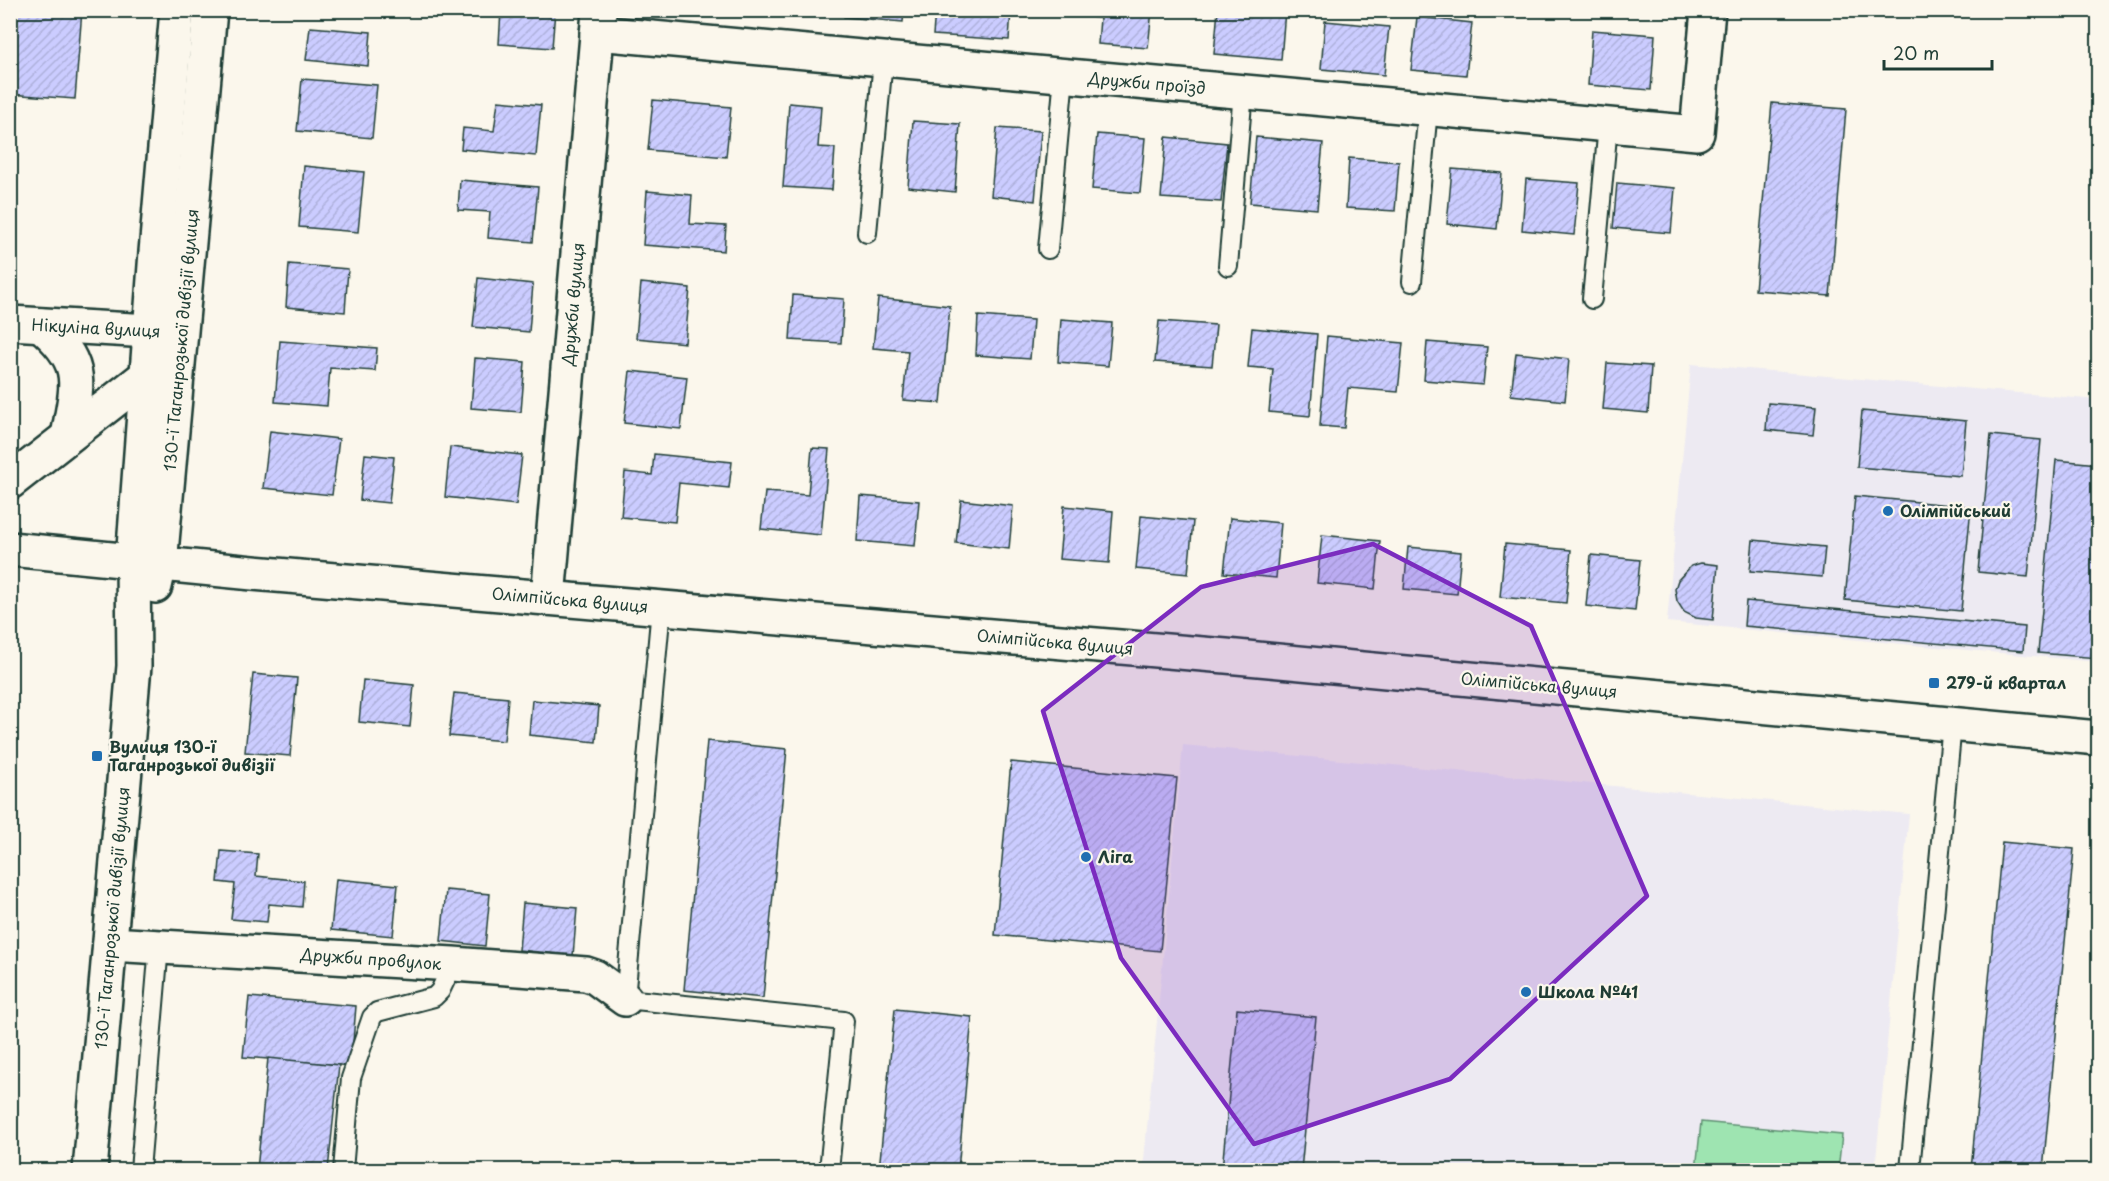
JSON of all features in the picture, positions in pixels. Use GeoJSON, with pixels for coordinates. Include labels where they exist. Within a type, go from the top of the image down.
{"type":"FeatureCollection","features":[{"type":"Feature","properties":{"kind":"street","name":"130-ї Таганрозької дивізії вулиця"},"geometry":{"type":"LineString","coordinates":[[146,563],[147,375],[166,332],[177,10]]}},
{"type":"Feature","properties":{"kind":"street","name":"130-ї Таганрозької дивізії вулиця"},"geometry":{"type":"LineString","coordinates":[[90,1170],[166,332],[210,10]]}},
{"type":"Feature","properties":{"kind":"street","name":"Дружби проїзд"},"geometry":{"type":"LineString","coordinates":[[598,22],[883,60],[1697,133],[1708,10]]}},
{"type":"Feature","properties":{"kind":"street","name":"Дружби вулиця"},"geometry":{"type":"LineString","coordinates":[[548,597],[598,22]]}},
{"type":"Feature","properties":{"kind":"street","name":"Нікуліна вулиця"},"geometry":{"type":"LineString","coordinates":[[26,324],[166,332]]}},
{"type":"Feature","properties":{"kind":"street"},"geometry":{"type":"LineString","coordinates":[[26,324],[60,341],[70,357],[75,373],[76,391],[68,436]]}},
{"type":"Feature","properties":{"kind":"street"},"geometry":{"type":"LineString","coordinates":[[10,482],[147,375]]}},
{"type":"Feature","properties":{"kind":"street","name":"Олімпійська вулиця"},"geometry":{"type":"LineString","coordinates":[[10,549],[146,563],[1226,656],[2098,738]]}},
{"type":"Feature","properties":{"kind":"street","name":"Дружби провулок"},"geometry":{"type":"LineString","coordinates":[[110,944],[586,974],[595,977],[625,999]]}},
{"type":"Feature","properties":{"kind":"lane"},"geometry":{"type":"LineString","coordinates":[[867,233],[883,60]]}},
{"type":"Feature","properties":{"kind":"lane"},"geometry":{"type":"LineString","coordinates":[[1048,249],[1064,76]]}},
{"type":"Feature","properties":{"kind":"lane"},"geometry":{"type":"LineString","coordinates":[[1227,266],[1243,92]]}},
{"type":"Feature","properties":{"kind":"lane"},"geometry":{"type":"LineString","coordinates":[[1412,282],[1428,109]]}},
{"type":"Feature","properties":{"kind":"lane"},"geometry":{"type":"LineString","coordinates":[[1592,299],[1608,125]]}},
{"type":"Feature","properties":{"kind":"lane"},"geometry":{"type":"LineString","coordinates":[[661,608],[625,999],[844,1021],[829,1170]]}},
{"type":"Feature","properties":{"kind":"lane"},"geometry":{"type":"LineString","coordinates":[[1910,1170],[1952,724]]}},
{"type":"Feature","properties":{"kind":"lane"},"geometry":{"type":"LineString","coordinates":[[140,1170],[159,946]]}},
{"type":"Feature","properties":{"kind":"lane"},"geometry":{"type":"LineString","coordinates":[[343,1170],[351,1078],[372,1017],[377,1012],[434,997],[440,991],[453,964]]}},
{"type":"Feature","properties":{"kind":"highlighted area"},"geometry":{"type":"Polygon","coordinates":[[[1373,544],[1531,626],[1647,896],[1450,1079],[1254,1144],[1121,958],[1043,711],[1201,587],[1373,544]]]}},
{"type":"Feature","properties":{"kind":"shaded area","name":"Олімпійський"},"geometry":{"type":"Polygon","coordinates":[[[1691,364],[2098,400],[2098,662],[1667,622],[1691,364]]]}},
{"type":"Feature","properties":{"kind":"shaded area","name":"Школа №41"},"geometry":{"type":"Polygon","coordinates":[[[1183,745],[1909,814],[1875,1170],[1143,1170],[1183,745]]]}},
{"type":"Feature","properties":{"kind":"green space"},"geometry":{"type":"Polygon","coordinates":[[[1701,1122],[1842,1135],[1838,1170],[1696,1170],[1701,1122]]]}},
{"type":"Feature","properties":{"kind":"building"},"geometry":{"type":"Polygon","coordinates":[[[10,10],[82,10],[75,99],[10,94],[10,10]]]}},
{"type":"Feature","properties":{"kind":"building"},"geometry":{"type":"Polygon","coordinates":[[[501,10],[555,10],[552,48],[499,44],[501,10]]]}},
{"type":"Feature","properties":{"kind":"building"},"geometry":{"type":"Polygon","coordinates":[[[844,10],[904,10],[903,22],[844,17],[844,10]]]}},
{"type":"Feature","properties":{"kind":"building"},"geometry":{"type":"Polygon","coordinates":[[[935,10],[1011,10],[1009,40],[933,35],[935,10]]]}},
{"type":"Feature","properties":{"kind":"building"},"geometry":{"type":"Polygon","coordinates":[[[1055,10],[1152,10],[1148,48],[1098,44],[1100,18],[1055,14],[1055,10]]]}},
{"type":"Feature","properties":{"kind":"building"},"geometry":{"type":"Polygon","coordinates":[[[1218,10],[1285,10],[1281,60],[1214,54],[1218,10]]]}},
{"type":"Feature","properties":{"kind":"building"},"geometry":{"type":"Polygon","coordinates":[[[1417,17],[1472,23],[1466,75],[1411,70],[1417,17]]]}},
{"type":"Feature","properties":{"kind":"building"},"geometry":{"type":"Polygon","coordinates":[[[1325,21],[1389,27],[1384,75],[1321,69],[1325,21]]]}},
{"type":"Feature","properties":{"kind":"building"},"geometry":{"type":"Polygon","coordinates":[[[310,27],[371,32],[368,66],[306,60],[310,27]]]}},
{"type":"Feature","properties":{"kind":"building"},"geometry":{"type":"Polygon","coordinates":[[[1592,30],[1655,35],[1651,90],[1588,85],[1592,30]]]}},
{"type":"Feature","properties":{"kind":"building"},"geometry":{"type":"Polygon","coordinates":[[[302,79],[377,85],[372,138],[297,131],[302,79]]]}},
{"type":"Feature","properties":{"kind":"building"},"geometry":{"type":"Polygon","coordinates":[[[653,100],[731,107],[726,157],[648,150],[653,100]]]}},
{"type":"Feature","properties":{"kind":"building"},"geometry":{"type":"Polygon","coordinates":[[[498,101],[541,105],[536,156],[461,149],[463,128],[494,131],[498,101]]]}},
{"type":"Feature","properties":{"kind":"building"},"geometry":{"type":"Polygon","coordinates":[[[789,103],[821,106],[818,147],[835,148],[832,190],[783,187],[789,103]]]}},
{"type":"Feature","properties":{"kind":"building"},"geometry":{"type":"Polygon","coordinates":[[[1772,103],[1846,109],[1830,296],[1755,290],[1772,103]]]}},
{"type":"Feature","properties":{"kind":"building"},"geometry":{"type":"Polygon","coordinates":[[[913,121],[960,124],[955,192],[908,187],[913,121]]]}},
{"type":"Feature","properties":{"kind":"building"},"geometry":{"type":"Polygon","coordinates":[[[997,128],[1041,131],[1035,201],[991,196],[997,128]]]}},
{"type":"Feature","properties":{"kind":"building"},"geometry":{"type":"Polygon","coordinates":[[[1097,134],[1145,138],[1140,193],[1092,189],[1097,134]]]}},
{"type":"Feature","properties":{"kind":"building"},"geometry":{"type":"Polygon","coordinates":[[[1166,137],[1227,143],[1221,202],[1161,198],[1166,137]]]}},
{"type":"Feature","properties":{"kind":"building"},"geometry":{"type":"Polygon","coordinates":[[[1256,137],[1323,143],[1317,209],[1250,203],[1256,137]]]}},
{"type":"Feature","properties":{"kind":"building"},"geometry":{"type":"Polygon","coordinates":[[[1349,158],[1399,162],[1395,211],[1346,208],[1349,158]]]}},
{"type":"Feature","properties":{"kind":"building"},"geometry":{"type":"Polygon","coordinates":[[[304,166],[364,172],[358,232],[299,227],[304,166]]]}},
{"type":"Feature","properties":{"kind":"building"},"geometry":{"type":"Polygon","coordinates":[[[1452,169],[1502,173],[1497,229],[1447,224],[1452,169]]]}},
{"type":"Feature","properties":{"kind":"building"},"geometry":{"type":"Polygon","coordinates":[[[1526,179],[1579,183],[1574,235],[1522,230],[1526,179]]]}},
{"type":"Feature","properties":{"kind":"building"},"geometry":{"type":"Polygon","coordinates":[[[460,180],[538,187],[533,242],[488,238],[490,212],[458,210],[460,180]]]}},
{"type":"Feature","properties":{"kind":"building"},"geometry":{"type":"Polygon","coordinates":[[[1617,183],[1675,188],[1671,233],[1613,228],[1617,183]]]}},
{"type":"Feature","properties":{"kind":"building"},"geometry":{"type":"Polygon","coordinates":[[[647,191],[692,195],[690,224],[726,226],[724,251],[643,245],[647,191]]]}},
{"type":"Feature","properties":{"kind":"building"},"geometry":{"type":"Polygon","coordinates":[[[289,264],[348,269],[345,312],[286,307],[289,264]]]}},
{"type":"Feature","properties":{"kind":"building"},"geometry":{"type":"Polygon","coordinates":[[[478,278],[533,284],[529,332],[473,327],[478,278]]]}},
{"type":"Feature","properties":{"kind":"building"},"geometry":{"type":"Polygon","coordinates":[[[641,283],[690,288],[685,343],[636,338],[641,283]]]}},
{"type":"Feature","properties":{"kind":"building"},"geometry":{"type":"Polygon","coordinates":[[[793,295],[844,299],[841,343],[790,340],[793,295]]]}},
{"type":"Feature","properties":{"kind":"building"},"geometry":{"type":"Polygon","coordinates":[[[878,298],[950,306],[941,403],[903,400],[908,351],[873,348],[878,298]]]}},
{"type":"Feature","properties":{"kind":"building"},"geometry":{"type":"Polygon","coordinates":[[[978,316],[1033,320],[1030,359],[976,355],[978,316]]]}},
{"type":"Feature","properties":{"kind":"building"},"geometry":{"type":"Polygon","coordinates":[[[1061,319],[1112,323],[1108,366],[1058,362],[1061,319]]]}},
{"type":"Feature","properties":{"kind":"building"},"geometry":{"type":"Polygon","coordinates":[[[1159,321],[1216,325],[1212,366],[1155,362],[1159,321]]]}},
{"type":"Feature","properties":{"kind":"building"},"geometry":{"type":"Polygon","coordinates":[[[1252,328],[1317,334],[1310,416],[1269,412],[1273,369],[1248,367],[1252,328]]]}},
{"type":"Feature","properties":{"kind":"building"},"geometry":{"type":"Polygon","coordinates":[[[1327,336],[1403,343],[1398,392],[1348,388],[1344,428],[1320,426],[1327,336]]]}},
{"type":"Feature","properties":{"kind":"building"},"geometry":{"type":"Polygon","coordinates":[[[280,341],[377,348],[375,371],[330,368],[327,406],[275,402],[280,341]]]}},
{"type":"Feature","properties":{"kind":"building"},"geometry":{"type":"Polygon","coordinates":[[[1427,342],[1487,347],[1483,385],[1424,380],[1427,342]]]}},
{"type":"Feature","properties":{"kind":"building"},"geometry":{"type":"Polygon","coordinates":[[[1516,353],[1569,359],[1565,401],[1511,395],[1516,353]]]}},
{"type":"Feature","properties":{"kind":"building"},"geometry":{"type":"Polygon","coordinates":[[[475,358],[525,362],[521,412],[471,408],[475,358]]]}},
{"type":"Feature","properties":{"kind":"building"},"geometry":{"type":"Polygon","coordinates":[[[1607,363],[1651,366],[1648,413],[1603,409],[1607,363]]]}},
{"type":"Feature","properties":{"kind":"building"},"geometry":{"type":"Polygon","coordinates":[[[630,371],[687,377],[681,429],[624,423],[630,371]]]}},
{"type":"Feature","properties":{"kind":"building"},"geometry":{"type":"Polygon","coordinates":[[[1768,403],[1816,407],[1813,435],[1766,430],[1768,403]]]}},
{"type":"Feature","properties":{"kind":"building"},"geometry":{"type":"Polygon","coordinates":[[[1862,411],[1966,421],[1961,476],[1857,467],[1862,411]]]}},
{"type":"Feature","properties":{"kind":"building"},"geometry":{"type":"Polygon","coordinates":[[[270,431],[339,439],[332,495],[263,488],[270,431]]]}},
{"type":"Feature","properties":{"kind":"building"},"geometry":{"type":"Polygon","coordinates":[[[1991,435],[2041,440],[2028,577],[1978,572],[1991,435]]]}},
{"type":"Feature","properties":{"kind":"building"},"geometry":{"type":"Polygon","coordinates":[[[450,447],[522,455],[516,505],[445,497],[450,447]]]}},
{"type":"Feature","properties":{"kind":"building"},"geometry":{"type":"Polygon","coordinates":[[[812,448],[829,449],[821,535],[761,529],[765,492],[808,495],[812,448]]]}},
{"type":"Feature","properties":{"kind":"building"},"geometry":{"type":"Polygon","coordinates":[[[365,454],[394,457],[389,503],[360,500],[365,454]]]}},
{"type":"Feature","properties":{"kind":"building"},"geometry":{"type":"Polygon","coordinates":[[[654,454],[732,462],[729,488],[679,483],[675,522],[621,517],[625,472],[652,475],[654,454]]]}},
{"type":"Feature","properties":{"kind":"building"},"geometry":{"type":"Polygon","coordinates":[[[2056,460],[2098,464],[2098,658],[2038,653],[2056,460]]]}},
{"type":"Feature","properties":{"kind":"building"},"geometry":{"type":"Polygon","coordinates":[[[860,496],[919,501],[915,546],[857,541],[860,496]]]}},
{"type":"Feature","properties":{"kind":"building"},"geometry":{"type":"Polygon","coordinates":[[[1855,496],[1971,507],[1961,611],[1845,600],[1855,496]]]}},
{"type":"Feature","properties":{"kind":"building"},"geometry":{"type":"Polygon","coordinates":[[[961,500],[1013,506],[1009,549],[956,543],[961,500]]]}},
{"type":"Feature","properties":{"kind":"building"},"geometry":{"type":"Polygon","coordinates":[[[1064,506],[1113,511],[1109,563],[1059,559],[1064,506]]]}},
{"type":"Feature","properties":{"kind":"building"},"geometry":{"type":"Polygon","coordinates":[[[1141,516],[1193,521],[1188,574],[1136,569],[1141,516]]]}},
{"type":"Feature","properties":{"kind":"building"},"geometry":{"type":"Polygon","coordinates":[[[1230,518],[1281,523],[1276,578],[1224,573],[1230,518]]]}},
{"type":"Feature","properties":{"kind":"building"},"geometry":{"type":"Polygon","coordinates":[[[1322,535],[1380,541],[1375,589],[1317,583],[1322,535]]]}},
{"type":"Feature","properties":{"kind":"building"},"geometry":{"type":"Polygon","coordinates":[[[1753,540],[1825,547],[1822,577],[1750,571],[1753,540]]]}},
{"type":"Feature","properties":{"kind":"building"},"geometry":{"type":"Polygon","coordinates":[[[1505,544],[1571,550],[1566,603],[1500,597],[1505,544]]]}},
{"type":"Feature","properties":{"kind":"building"},"geometry":{"type":"Polygon","coordinates":[[[1408,547],[1461,552],[1457,594],[1404,589],[1408,547]]]}},
{"type":"Feature","properties":{"kind":"building"},"geometry":{"type":"Polygon","coordinates":[[[1591,555],[1640,560],[1635,611],[1586,606],[1591,555]]]}},
{"type":"Feature","properties":{"kind":"building"},"geometry":{"type":"Polygon","coordinates":[[[1701,563],[1718,565],[1713,620],[1696,618],[1684,612],[1677,601],[1675,589],[1678,580],[1691,566],[1701,563]]]}},
{"type":"Feature","properties":{"kind":"building"},"geometry":{"type":"Polygon","coordinates":[[[1746,601],[2025,627],[2023,651],[1744,626],[1746,601]]]}},
{"type":"Feature","properties":{"kind":"building"},"geometry":{"type":"Polygon","coordinates":[[[253,674],[297,678],[290,756],[245,752],[253,674]]]}},
{"type":"Feature","properties":{"kind":"building"},"geometry":{"type":"Polygon","coordinates":[[[363,680],[414,685],[410,727],[359,722],[363,680]]]}},
{"type":"Feature","properties":{"kind":"building"},"geometry":{"type":"Polygon","coordinates":[[[454,693],[508,698],[504,741],[449,736],[454,693]]]}},
{"type":"Feature","properties":{"kind":"building"},"geometry":{"type":"Polygon","coordinates":[[[532,700],[599,706],[596,742],[529,735],[532,700]]]}},
{"type":"Feature","properties":{"kind":"building"},"geometry":{"type":"Polygon","coordinates":[[[707,741],[787,749],[763,998],[684,990],[707,741]]]}},
{"type":"Feature","properties":{"kind":"building"},"geometry":{"type":"Polygon","coordinates":[[[1011,762],[1177,778],[1160,951],[995,935],[1011,762]]]}},
{"type":"Feature","properties":{"kind":"building"},"geometry":{"type":"Polygon","coordinates":[[[2002,842],[2074,849],[2043,1170],[1971,1170],[2002,842]]]}},
{"type":"Feature","properties":{"kind":"building"},"geometry":{"type":"Polygon","coordinates":[[[221,851],[258,854],[256,876],[304,881],[302,907],[269,904],[267,922],[231,919],[235,884],[218,882],[221,851]]]}},
{"type":"Feature","properties":{"kind":"building"},"geometry":{"type":"Polygon","coordinates":[[[336,879],[398,885],[393,936],[331,930],[336,879]]]}},
{"type":"Feature","properties":{"kind":"building"},"geometry":{"type":"Polygon","coordinates":[[[446,890],[490,894],[485,946],[441,941],[446,890]]]}},
{"type":"Feature","properties":{"kind":"building"},"geometry":{"type":"Polygon","coordinates":[[[523,903],[577,908],[573,956],[519,950],[523,903]]]}},
{"type":"Feature","properties":{"kind":"building"},"geometry":{"type":"Polygon","coordinates":[[[249,997],[356,1006],[351,1066],[243,1057],[249,997]]]}},
{"type":"Feature","properties":{"kind":"building"},"geometry":{"type":"Polygon","coordinates":[[[895,1009],[972,1017],[958,1170],[879,1170],[895,1009]]]}},
{"type":"Feature","properties":{"kind":"building"},"geometry":{"type":"Polygon","coordinates":[[[1237,1009],[1316,1017],[1301,1170],[1222,1170],[1237,1009]]]}},
{"type":"Feature","properties":{"kind":"building"},"geometry":{"type":"Polygon","coordinates":[[[268,1058],[339,1065],[328,1170],[257,1170],[268,1058]]]}},
{"type":"Feature","properties":{"kind":"place","name":"Олімпійський"},"geometry":{"type":"Point","coordinates":[1888,511]}},
{"type":"Feature","properties":{"kind":"place","name":"279-й квартал"},"geometry":{"type":"Point","coordinates":[1934,683]}},
{"type":"Feature","properties":{"kind":"place","name":"Вулиця 130-ї Таганрозької дивізії"},"geometry":{"type":"Point","coordinates":[97,756]}},
{"type":"Feature","properties":{"kind":"place","name":"Ліга"},"geometry":{"type":"Point","coordinates":[1086,857]}},
{"type":"Feature","properties":{"kind":"place","name":"Школа №41"},"geometry":{"type":"Point","coordinates":[1526,992]}}]}
